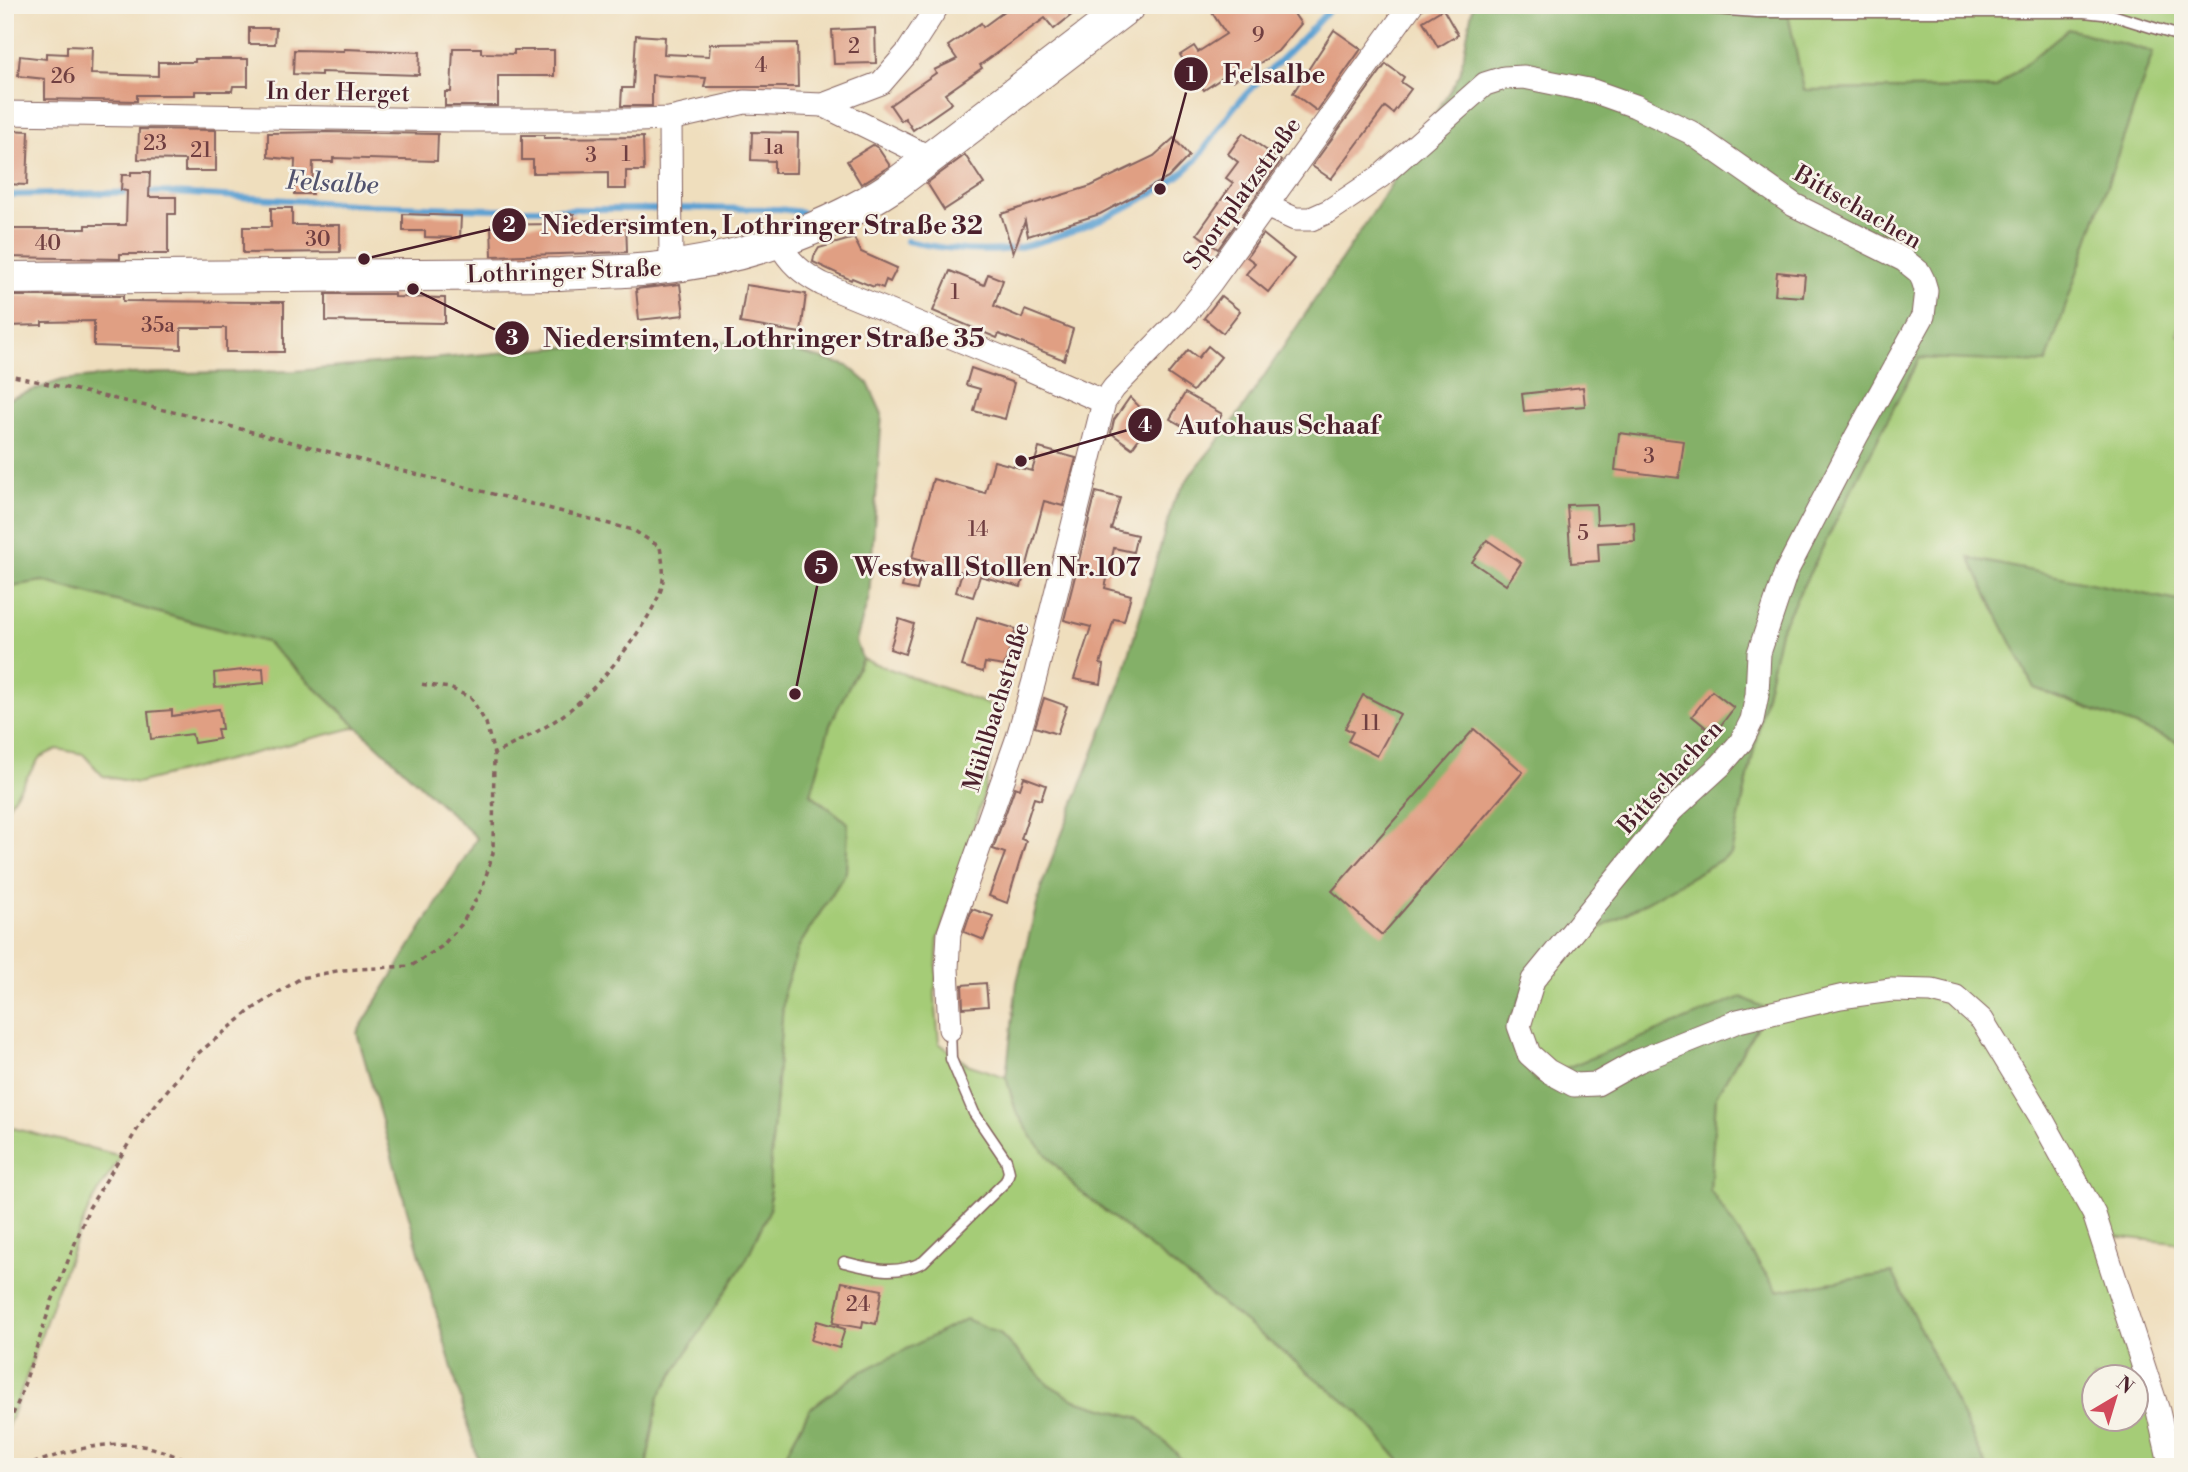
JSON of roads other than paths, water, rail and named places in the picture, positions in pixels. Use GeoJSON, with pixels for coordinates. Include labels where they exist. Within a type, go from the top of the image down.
{"type":"FeatureCollection","features":[{"type":"Feature","properties":{"kind":"main road","name":"Lothringer Straße"},"geometry":{"type":"LineString","coordinates":[[5,278],[560,274],[671,267],[779,243],[872,200],[1130,5]]}},
{"type":"Feature","properties":{"kind":"street","name":"In der Herget"},"geometry":{"type":"LineString","coordinates":[[823,104],[881,83],[907,53],[938,5]]}},
{"type":"Feature","properties":{"kind":"street","name":"Sportplatzstraße"},"geometry":{"type":"LineString","coordinates":[[1104,402],[1114,388],[1183,317],[1411,5]]}},
{"type":"Feature","properties":{"kind":"street","name":"Bittschachen"},"geometry":{"type":"LineString","coordinates":[[1266,206],[1295,219],[1311,219],[1329,211],[1381,176],[1486,83],[1504,78],[1524,77],[1604,95],[1635,106],[1690,132],[1794,205],[1904,260],[1919,272],[1926,290],[1923,316],[1786,572],[1759,653],[1752,720],[1741,742],[1721,765],[1672,810],[1533,981],[1519,1026],[1529,1054],[1548,1070],[1574,1085],[1597,1084],[1638,1061],[1738,1021],[1840,997],[1891,990],[1932,991],[1956,997],[1982,1020],[2039,1114],[2094,1214],[2158,1411],[2171,1467]]}},
{"type":"Feature","properties":{"kind":"street","name":"In der Herget"},"geometry":{"type":"LineString","coordinates":[[5,113],[456,120],[670,119],[745,102],[823,104],[930,158]]}},
{"type":"Feature","properties":{"kind":"street"},"geometry":{"type":"LineString","coordinates":[[670,119],[671,267]]}},
{"type":"Feature","properties":{"kind":"street"},"geometry":{"type":"LineString","coordinates":[[779,243],[790,263],[822,285],[1104,402]]}},
{"type":"Feature","properties":{"kind":"street","name":"Mühlbachstraße"},"geometry":{"type":"LineString","coordinates":[[950,1029],[947,968],[949,933],[1018,737],[1104,402]]}},
{"type":"Feature","properties":{"kind":"lane"},"geometry":{"type":"LineString","coordinates":[[1657,5],[1757,12],[2084,12],[2112,15],[2183,37]]}},
{"type":"Feature","properties":{"kind":"lane","name":"Mühlbachstraße"},"geometry":{"type":"LineString","coordinates":[[844,1262],[893,1271],[908,1270],[923,1262],[1006,1181],[1009,1172],[1006,1160],[974,1113],[951,1059],[950,1029]]}},
{"type":"Feature","properties":{"kind":"waterway","name":"Felsalbe"},"geometry":{"type":"LineString","coordinates":[[907,241],[979,251],[1024,246],[1105,218],[1158,190],[1195,161],[1236,105],[1333,5]]}},
{"type":"Feature","properties":{"kind":"waterway","name":"Felsalbe"},"geometry":{"type":"LineString","coordinates":[[5,195],[158,192],[369,205],[490,209],[658,209]]}},
{"type":"Feature","properties":{"kind":"waterway","name":"Felsalbe"},"geometry":{"type":"LineString","coordinates":[[678,208],[779,209],[802,212]]}},
{"type":"Feature","properties":{"kind":"place","name":"Felsalbe"},"geometry":{"type":"Point","coordinates":[1160,189]}},
{"type":"Feature","properties":{"kind":"place","name":"Niedersimten, Lothringer Straße 32"},"geometry":{"type":"Point","coordinates":[364,259]}},
{"type":"Feature","properties":{"kind":"place","name":"Niedersimten, Lothringer Straße 35"},"geometry":{"type":"Point","coordinates":[413,289]}},
{"type":"Feature","properties":{"kind":"place","name":"Autohaus Schaaf"},"geometry":{"type":"Point","coordinates":[1021,461]}},
{"type":"Feature","properties":{"kind":"place","name":"Westwall Stollen Nr.107"},"geometry":{"type":"Point","coordinates":[795,694]}}]}
